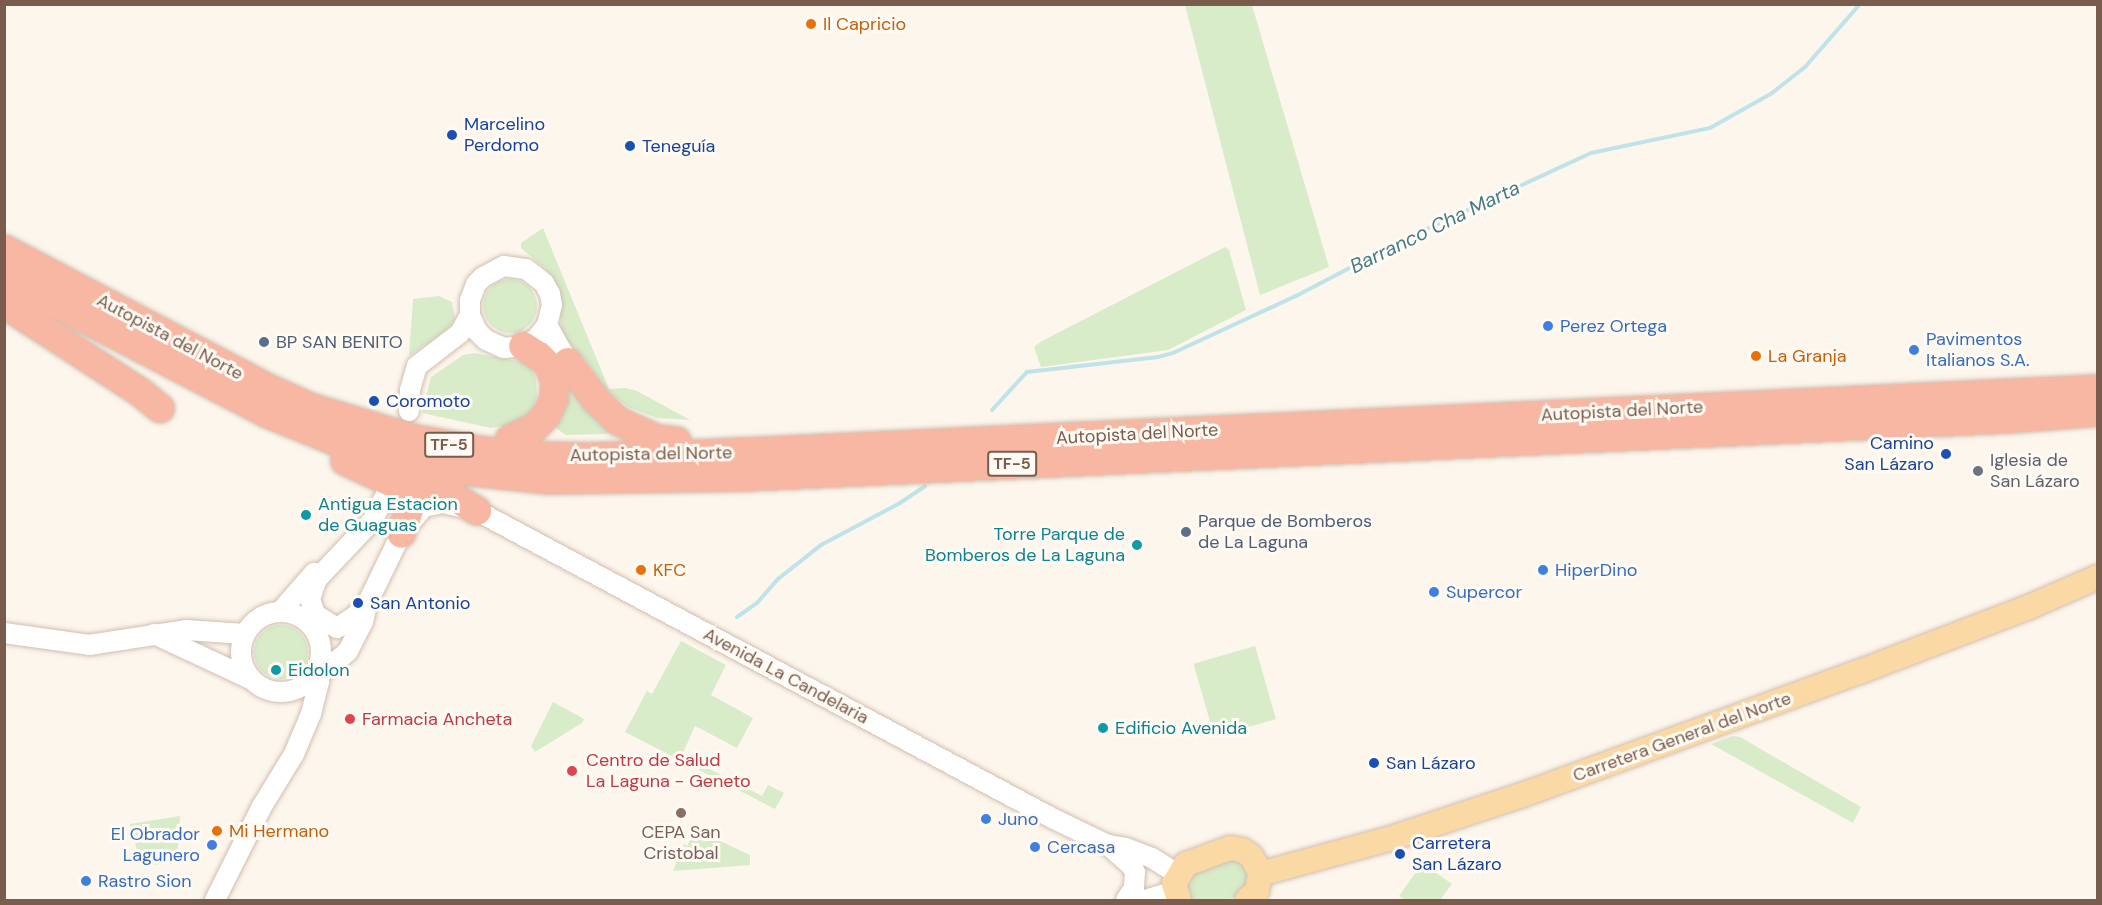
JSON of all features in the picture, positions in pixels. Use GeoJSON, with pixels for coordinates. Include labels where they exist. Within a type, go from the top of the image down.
{"type":"FeatureCollection","features":[{"type":"Feature","properties":{"kind":"highway","name":"Autopista del Norte"},"geometry":{"type":"LineString","coordinates":[[4,249],[270,389],[312,408],[415,439],[484,451],[586,458],[2097,389]]}},
{"type":"Feature","properties":{"kind":"highway","name":"Autopista del Norte"},"geometry":{"type":"LineString","coordinates":[[4,277],[266,413],[340,443],[438,468],[549,480],[745,477],[1984,420],[2097,412]]}},
{"type":"Feature","properties":{"kind":"highway"},"geometry":{"type":"LineString","coordinates":[[52,303],[188,393],[281,437],[364,468],[406,489],[410,507],[401,534]]}},
{"type":"Feature","properties":{"kind":"highway"},"geometry":{"type":"LineString","coordinates":[[4,304],[140,392],[160,408]]}},
{"type":"Feature","properties":{"kind":"highway"},"geometry":{"type":"LineString","coordinates":[[127,315],[176,326],[279,378],[353,408],[423,427],[510,439],[634,444],[758,438],[798,450]]}},
{"type":"Feature","properties":{"kind":"highway"},"geometry":{"type":"LineString","coordinates":[[510,439],[534,428],[546,416],[554,399],[555,381],[549,366],[523,346]]}},
{"type":"Feature","properties":{"kind":"highway"},"geometry":{"type":"LineString","coordinates":[[568,362],[596,400],[618,421],[657,439],[677,441]]}},
{"type":"Feature","properties":{"kind":"highway"},"geometry":{"type":"LineString","coordinates":[[364,468],[381,470],[422,484],[454,497],[477,510]]}},
{"type":"Feature","properties":{"kind":"main road","name":"Carretera General del Norte"},"geometry":{"type":"LineString","coordinates":[[1260,874],[1395,837],[1525,794],[1859,672],[2029,607],[2097,577]]}},
{"type":"Feature","properties":{"kind":"main road"},"geometry":{"type":"LineString","coordinates":[[1177,888],[1186,864],[1230,848],[1242,850],[1251,856],[1260,874],[1257,891],[1246,900]]}},
{"type":"Feature","properties":{"kind":"street"},"geometry":{"type":"LineString","coordinates":[[513,266],[526,269],[544,283],[552,305],[547,325],[536,339],[523,346],[504,348],[486,340],[477,332],[470,315],[470,300],[476,284],[492,270],[513,266]]}},
{"type":"Feature","properties":{"kind":"street"},"geometry":{"type":"LineString","coordinates":[[470,315],[460,333],[422,360],[414,375],[410,406],[427,367],[449,351],[486,340]]}},
{"type":"Feature","properties":{"kind":"street"},"geometry":{"type":"LineString","coordinates":[[547,325],[568,362]]}},
{"type":"Feature","properties":{"kind":"street"},"geometry":{"type":"LineString","coordinates":[[294,754],[297,740],[311,714],[320,681],[316,672],[321,651],[310,599],[313,588],[329,564],[372,521],[391,485]]}},
{"type":"Feature","properties":{"kind":"street","name":"Avenida La Candelaria"},"geometry":{"type":"LineString","coordinates":[[401,534],[424,507],[435,503],[443,502],[477,510],[1052,818],[1108,845],[1126,848],[1152,858],[1177,888]]}},
{"type":"Feature","properties":{"kind":"street"},"geometry":{"type":"LineString","coordinates":[[252,680],[244,668],[241,655],[245,634],[263,616],[280,612],[297,615],[314,624],[337,628],[361,610],[401,534]]}},
{"type":"Feature","properties":{"kind":"street"},"geometry":{"type":"LineString","coordinates":[[280,612],[312,574],[329,564]]}},
{"type":"Feature","properties":{"kind":"street"},"geometry":{"type":"LineString","coordinates":[[215,900],[261,808],[294,754],[304,742],[363,622],[361,610]]}},
{"type":"Feature","properties":{"kind":"street"},"geometry":{"type":"LineString","coordinates":[[4,633],[81,644],[186,630],[245,634]]}},
{"type":"Feature","properties":{"kind":"street"},"geometry":{"type":"LineString","coordinates":[[154,634],[252,680],[294,704],[299,718],[266,788],[261,808]]}},
{"type":"Feature","properties":{"kind":"street"},"geometry":{"type":"LineString","coordinates":[[275,692],[294,690],[302,686],[316,672],[328,668],[348,651]]}},
{"type":"Feature","properties":{"kind":"street"},"geometry":{"type":"LineString","coordinates":[[1108,845],[1131,865],[1135,873],[1134,888],[1126,900]]}},
{"type":"Feature","properties":{"kind":"street"},"geometry":{"type":"LineString","coordinates":[[1145,900],[1177,888]]}},
{"type":"Feature","properties":{"kind":"green space"},"geometry":{"type":"Polygon","coordinates":[[[1185,5],[1252,5],[1329,267],[1260,295],[1185,5]]]}},
{"type":"Feature","properties":{"kind":"green space"},"geometry":{"type":"Polygon","coordinates":[[[543,228],[609,389],[626,388],[637,391],[690,420],[657,418],[628,407],[606,390],[585,359],[564,338],[559,292],[555,282],[546,269],[521,248],[521,243],[543,228]]]}},
{"type":"Feature","properties":{"kind":"green space"},"geometry":{"type":"Polygon","coordinates":[[[1225,247],[1229,250],[1246,310],[1168,350],[1041,367],[1034,347],[1042,341],[1225,247]]]}},
{"type":"Feature","properties":{"kind":"green space"},"geometry":{"type":"Polygon","coordinates":[[[510,279],[520,281],[529,287],[535,296],[537,306],[535,316],[529,325],[520,331],[510,333],[500,331],[491,325],[485,316],[483,306],[485,296],[491,287],[500,281],[510,279]]]}},
{"type":"Feature","properties":{"kind":"green space"},"geometry":{"type":"Polygon","coordinates":[[[439,296],[452,302],[455,319],[448,329],[409,356],[413,299],[439,296]]]}},
{"type":"Feature","properties":{"kind":"green space"},"geometry":{"type":"Polygon","coordinates":[[[474,353],[523,362],[530,367],[536,379],[537,396],[533,410],[527,416],[509,425],[491,428],[422,413],[431,377],[463,355],[474,353]]]}},
{"type":"Feature","properties":{"kind":"green space"},"geometry":{"type":"Polygon","coordinates":[[[565,381],[609,431],[607,434],[566,435],[557,429],[555,423],[565,381]]]}},
{"type":"Feature","properties":{"kind":"green space"},"geometry":{"type":"Polygon","coordinates":[[[276,625],[286,625],[296,629],[304,637],[308,652],[304,667],[296,675],[286,679],[276,679],[266,675],[258,667],[254,657],[254,647],[258,637],[266,629],[276,625]]]}},
{"type":"Feature","properties":{"kind":"green space"},"geometry":{"type":"Polygon","coordinates":[[[681,641],[726,665],[711,695],[753,718],[737,748],[695,726],[682,755],[762,796],[768,785],[784,793],[775,809],[625,732],[647,691],[652,694],[681,641]]]}},
{"type":"Feature","properties":{"kind":"green space"},"geometry":{"type":"Polygon","coordinates":[[[1255,646],[1276,719],[1214,737],[1193,664],[1255,646]]]}},
{"type":"Feature","properties":{"kind":"green space"},"geometry":{"type":"Polygon","coordinates":[[[553,702],[584,719],[582,723],[535,752],[531,746],[553,702]]]}},
{"type":"Feature","properties":{"kind":"green space"},"geometry":{"type":"Polygon","coordinates":[[[1733,736],[1740,737],[1861,807],[1853,823],[1711,744],[1733,736]]]}},
{"type":"Feature","properties":{"kind":"green space"},"geometry":{"type":"Polygon","coordinates":[[[180,816],[177,861],[141,867],[130,824],[180,816]]]}},
{"type":"Feature","properties":{"kind":"green space"},"geometry":{"type":"Polygon","coordinates":[[[701,832],[750,855],[750,865],[673,871],[684,844],[687,846],[693,835],[698,837],[701,832]]]}},
{"type":"Feature","properties":{"kind":"green space"},"geometry":{"type":"Polygon","coordinates":[[[1241,859],[1251,880],[1239,896],[1226,900],[1190,900],[1184,891],[1189,871],[1198,866],[1241,859]]]}},
{"type":"Feature","properties":{"kind":"green space"},"geometry":{"type":"Polygon","coordinates":[[[1422,863],[1452,884],[1440,900],[1405,900],[1399,896],[1422,863]]]}},
{"type":"Feature","properties":{"kind":"waterway","name":"Barranco Cha Marta"},"geometry":{"type":"LineString","coordinates":[[992,410],[1027,372],[1158,357],[1173,353],[1296,296],[1405,239],[1591,153],[1710,128],[1772,93],[1805,67],[1860,4]]}},
{"type":"Feature","properties":{"kind":"waterway","name":"Barranco Cha Marta"},"geometry":{"type":"LineString","coordinates":[[737,617],[757,603],[778,579],[821,545],[900,503],[925,486]]}},
{"type":"Feature","properties":{"kind":"place","name":"Il Capricio"},"geometry":{"type":"Point","coordinates":[811,24]}},
{"type":"Feature","properties":{"kind":"place","name":"Marcelino Perdomo"},"geometry":{"type":"Point","coordinates":[452,135]}},
{"type":"Feature","properties":{"kind":"place","name":"Teneguía"},"geometry":{"type":"Point","coordinates":[630,146]}},
{"type":"Feature","properties":{"kind":"place","name":"Perez Ortega"},"geometry":{"type":"Point","coordinates":[1548,326]}},
{"type":"Feature","properties":{"kind":"place","name":"BP SAN BENITO"},"geometry":{"type":"Point","coordinates":[264,342]}},
{"type":"Feature","properties":{"kind":"place","name":"Pavimentos Italianos S.A."},"geometry":{"type":"Point","coordinates":[1914,350]}},
{"type":"Feature","properties":{"kind":"place","name":"La Granja"},"geometry":{"type":"Point","coordinates":[1756,356]}},
{"type":"Feature","properties":{"kind":"place","name":"Coromoto"},"geometry":{"type":"Point","coordinates":[374,401]}},
{"type":"Feature","properties":{"kind":"place","name":"Camino San Lázaro"},"geometry":{"type":"Point","coordinates":[1946,454]}},
{"type":"Feature","properties":{"kind":"place","name":"Iglesia de San Lázaro"},"geometry":{"type":"Point","coordinates":[1978,471]}},
{"type":"Feature","properties":{"kind":"place","name":"Antigua Estacion de Guaguas"},"geometry":{"type":"Point","coordinates":[306,515]}},
{"type":"Feature","properties":{"kind":"place","name":"Parque de Bomberos de La Laguna"},"geometry":{"type":"Point","coordinates":[1186,532]}},
{"type":"Feature","properties":{"kind":"place","name":"Torre Parque de Bomberos de La Laguna"},"geometry":{"type":"Point","coordinates":[1137,545]}},
{"type":"Feature","properties":{"kind":"place","name":"KFC"},"geometry":{"type":"Point","coordinates":[641,570]}},
{"type":"Feature","properties":{"kind":"place","name":"HiperDino"},"geometry":{"type":"Point","coordinates":[1543,570]}},
{"type":"Feature","properties":{"kind":"place","name":"Supercor"},"geometry":{"type":"Point","coordinates":[1434,592]}},
{"type":"Feature","properties":{"kind":"place","name":"San Antonio"},"geometry":{"type":"Point","coordinates":[358,603]}},
{"type":"Feature","properties":{"kind":"place","name":"Eidolon"},"geometry":{"type":"Point","coordinates":[276,670]}},
{"type":"Feature","properties":{"kind":"place","name":"Farmacia Ancheta"},"geometry":{"type":"Point","coordinates":[350,719]}},
{"type":"Feature","properties":{"kind":"place","name":"Edificio Avenida"},"geometry":{"type":"Point","coordinates":[1103,728]}},
{"type":"Feature","properties":{"kind":"place","name":"San Lázaro"},"geometry":{"type":"Point","coordinates":[1374,763]}},
{"type":"Feature","properties":{"kind":"place","name":"Centro de Salud La Laguna - Geneto"},"geometry":{"type":"Point","coordinates":[572,771]}},
{"type":"Feature","properties":{"kind":"place","name":"CEPA San Cristobal"},"geometry":{"type":"Point","coordinates":[681,813]}},
{"type":"Feature","properties":{"kind":"place","name":"Juno"},"geometry":{"type":"Point","coordinates":[986,819]}},
{"type":"Feature","properties":{"kind":"place","name":"Mi Hermano"},"geometry":{"type":"Point","coordinates":[217,831]}},
{"type":"Feature","properties":{"kind":"place","name":"El Obrador Lagunero"},"geometry":{"type":"Point","coordinates":[212,845]}},
{"type":"Feature","properties":{"kind":"place","name":"Cercasa"},"geometry":{"type":"Point","coordinates":[1035,847]}},
{"type":"Feature","properties":{"kind":"place","name":"Carretera San Lázaro"},"geometry":{"type":"Point","coordinates":[1400,854]}},
{"type":"Feature","properties":{"kind":"place","name":"Rastro Sion"},"geometry":{"type":"Point","coordinates":[86,881]}}]}
